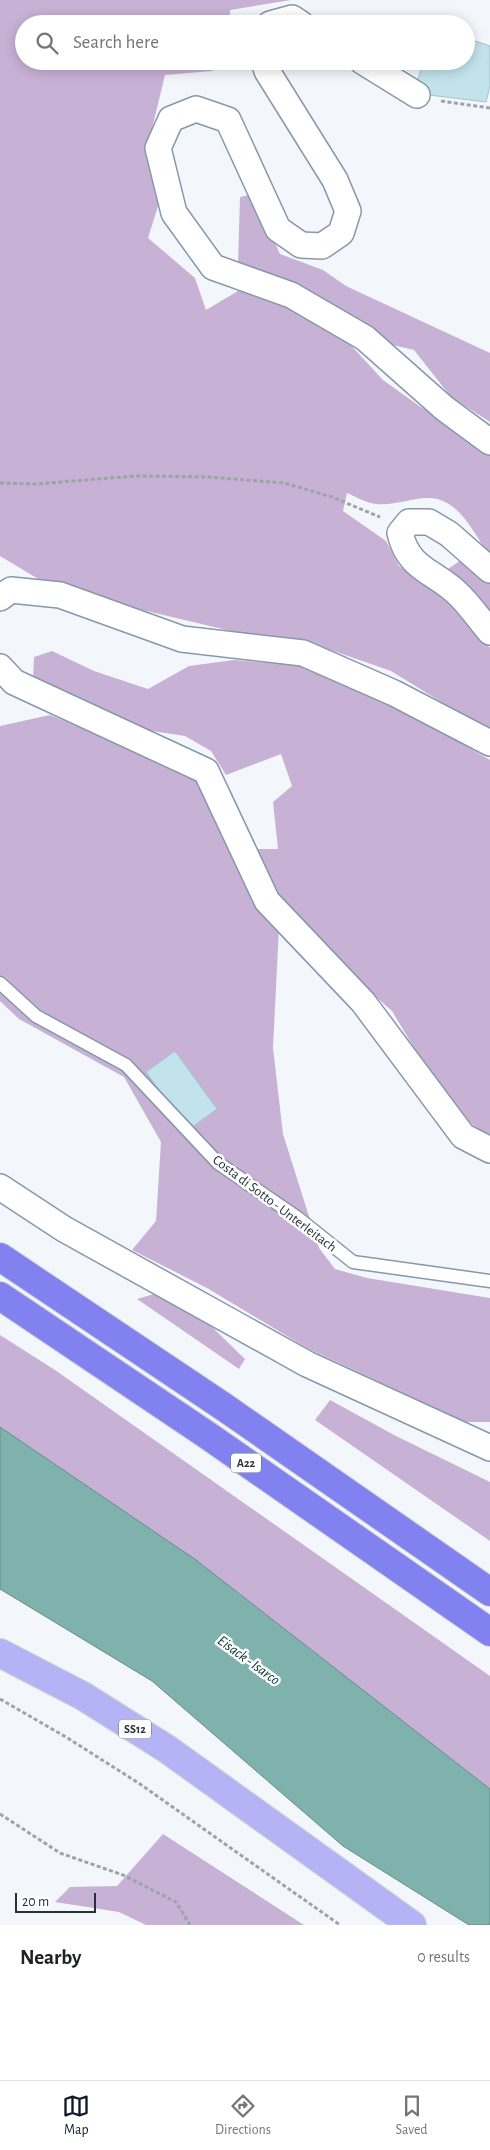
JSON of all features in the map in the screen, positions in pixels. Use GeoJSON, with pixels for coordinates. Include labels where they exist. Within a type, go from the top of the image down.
{"type":"FeatureCollection","features":[{"type":"Feature","properties":{"kind":"highway","name":"A22"},"geometry":{"type":"LineString","coordinates":[[0,1257],[224,1407],[490,1592]]}},
{"type":"Feature","properties":{"kind":"highway","name":"A22"},"geometry":{"type":"LineString","coordinates":[[0,1296],[207,1436],[490,1632]]}},
{"type":"Feature","properties":{"kind":"main road","name":"SS12"},"geometry":{"type":"LineString","coordinates":[[0,1653],[82,1696],[166,1749],[412,1925]]}},
{"type":"Feature","properties":{"kind":"street"},"geometry":{"type":"LineString","coordinates":[[267,70],[335,180],[348,211],[341,233],[322,246],[301,245],[278,229],[228,120],[196,109],[171,119],[158,148],[174,213],[213,268],[291,295],[365,338],[444,408],[490,442]]}},
{"type":"Feature","properties":{"kind":"street"},"geometry":{"type":"LineString","coordinates":[[377,70],[417,95]]}},
{"type":"Feature","properties":{"kind":"street"},"geometry":{"type":"LineString","coordinates":[[490,570],[448,534],[429,522],[409,522],[400,533],[403,546],[413,562],[457,592],[490,632]]}},
{"type":"Feature","properties":{"kind":"street"},"geometry":{"type":"LineString","coordinates":[[0,598],[11,590],[60,595],[182,639],[303,653],[394,693],[490,743]]}},
{"type":"Feature","properties":{"kind":"street"},"geometry":{"type":"LineString","coordinates":[[0,667],[14,682],[206,771],[267,901],[363,1002],[463,1136],[490,1150]]}},
{"type":"Feature","properties":{"kind":"street"},"geometry":{"type":"LineString","coordinates":[[0,1187],[64,1229],[307,1364],[490,1448]]}},
{"type":"Feature","properties":{"kind":"lane","name":"Costa di Sotto - Unterleitach"},"geometry":{"type":"LineString","coordinates":[[0,983],[36,1016],[126,1065],[218,1163],[298,1218],[353,1262],[490,1281]]}},
{"type":"Feature","properties":{"kind":"path"},"geometry":{"type":"LineString","coordinates":[[417,95],[490,108]]}},
{"type":"Feature","properties":{"kind":"path"},"geometry":{"type":"LineString","coordinates":[[0,483],[36,484],[136,476],[284,483],[332,497],[380,516],[400,533]]}},
{"type":"Feature","properties":{"kind":"path"},"geometry":{"type":"LineString","coordinates":[[0,1699],[66,1737],[140,1784],[340,1925]]}},
{"type":"Feature","properties":{"kind":"path"},"geometry":{"type":"LineString","coordinates":[[0,1814],[60,1853],[123,1875],[176,1902],[190,1925]]}},
{"type":"Feature","properties":{"kind":"shaded area"},"geometry":{"type":"Polygon","coordinates":[[[0,0],[291,0],[230,10],[230,15],[15,15],[15,70],[213,70],[165,75],[149,141],[159,203],[148,238],[195,278],[206,310],[243,288],[264,295],[305,315],[347,341],[383,380],[422,408],[460,429],[490,453],[490,556],[460,513],[454,507],[439,499],[421,498],[376,504],[347,493],[343,511],[386,541],[399,566],[434,586],[490,648],[490,732],[391,671],[322,647],[277,642],[96,599],[40,580],[0,556],[0,0]]]}},
{"type":"Feature","properties":{"kind":"shaded area"},"geometry":{"type":"Polygon","coordinates":[[[253,194],[280,254],[323,270],[346,286],[490,353],[490,422],[451,397],[414,350],[380,342],[238,264],[240,197],[253,194]]]}},
{"type":"Feature","properties":{"kind":"shaded area"},"geometry":{"type":"Polygon","coordinates":[[[464,558],[490,583],[490,620],[448,569],[464,558]]]}},
{"type":"Feature","properties":{"kind":"shaded area"},"geometry":{"type":"Polygon","coordinates":[[[52,651],[94,671],[148,689],[189,666],[234,660],[307,666],[390,702],[490,760],[490,1137],[469,1122],[422,1061],[392,1011],[332,958],[270,894],[252,849],[278,849],[273,802],[292,786],[281,754],[226,775],[211,751],[185,736],[139,729],[33,682],[34,657],[52,651]]]}},
{"type":"Feature","properties":{"kind":"shaded area"},"geometry":{"type":"Polygon","coordinates":[[[50,715],[171,765],[196,781],[210,802],[253,903],[279,927],[273,1048],[283,1134],[319,1248],[335,1269],[367,1278],[490,1298],[490,1422],[465,1422],[307,1348],[207,1288],[132,1250],[156,1221],[161,1142],[124,1077],[19,1019],[0,1001],[0,726],[50,715]]]}},
{"type":"Feature","properties":{"kind":"shaded area"},"geometry":{"type":"Polygon","coordinates":[[[154,1294],[211,1326],[245,1359],[239,1369],[137,1299],[154,1294]]]}},
{"type":"Feature","properties":{"kind":"shaded area"},"geometry":{"type":"Polygon","coordinates":[[[0,1335],[55,1370],[490,1676],[490,1789],[196,1560],[0,1427],[0,1335]]]}},
{"type":"Feature","properties":{"kind":"shaded area"},"geometry":{"type":"Polygon","coordinates":[[[330,1400],[396,1436],[490,1482],[490,1541],[315,1420],[330,1400]]]}},
{"type":"Feature","properties":{"kind":"shaded area"},"geometry":{"type":"Polygon","coordinates":[[[163,1834],[304,1925],[146,1925],[119,1912],[55,1902],[70,1887],[117,1886],[163,1834]]]}},
{"type":"Feature","properties":{"kind":"water","name":"Eisack - Isarco"},"geometry":{"type":"Polygon","coordinates":[[[0,1427],[196,1560],[490,1789],[490,1925],[469,1925],[343,1846],[152,1681],[0,1589],[0,1427]]]}},
{"type":"Feature","properties":{"kind":"building"},"geometry":{"type":"Polygon","coordinates":[[[475,41],[490,46],[490,86],[486,102],[413,93],[421,70],[475,70],[475,41]]]}},
{"type":"Feature","properties":{"kind":"building"},"geometry":{"type":"Polygon","coordinates":[[[175,1051],[217,1109],[188,1130],[146,1072],[175,1051]]]}}]}
